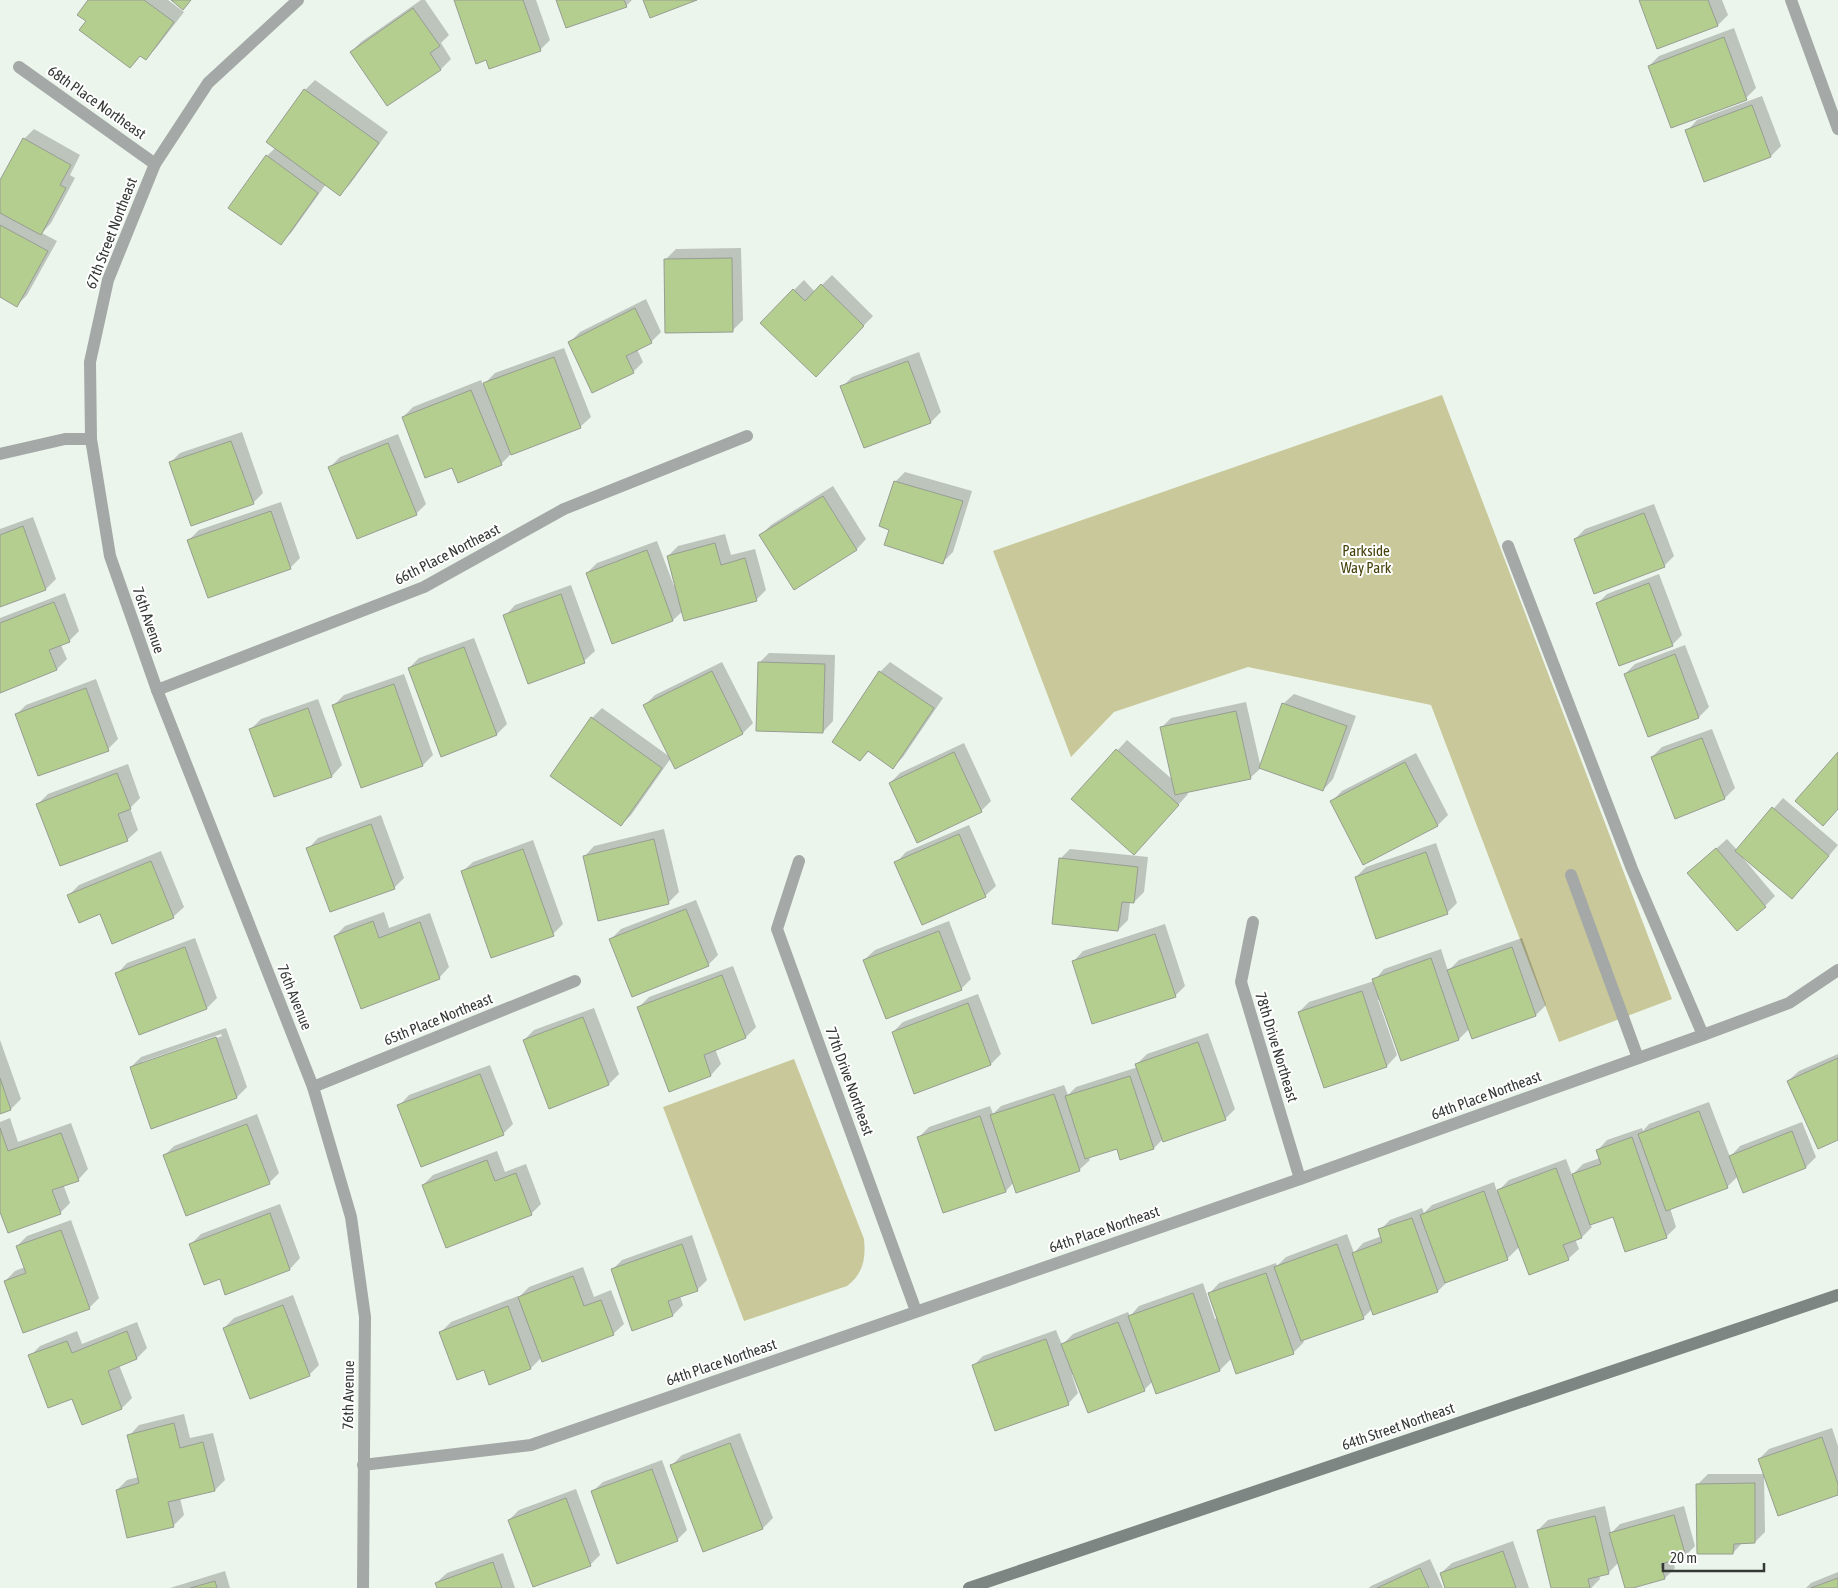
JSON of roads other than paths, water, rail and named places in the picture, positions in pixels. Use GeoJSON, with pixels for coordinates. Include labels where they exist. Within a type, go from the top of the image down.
{"type":"FeatureCollection","features":[{"type":"Feature","properties":{"kind":"main road","name":"64th Street Northeast"},"geometry":{"type":"LineString","coordinates":[[969,1588],[1838,1295]]}},
{"type":"Feature","properties":{"kind":"street","name":"67th Street Northeast"},"geometry":{"type":"LineString","coordinates":[[91,439],[90,362],[108,280],[155,164],[208,83],[298,0]]}},
{"type":"Feature","properties":{"kind":"street"},"geometry":{"type":"LineString","coordinates":[[1791,0],[1838,129]]}},
{"type":"Feature","properties":{"kind":"street","name":"68th Place Northeast"},"geometry":{"type":"LineString","coordinates":[[20,67],[155,164]]}},
{"type":"Feature","properties":{"kind":"street","name":"66th Place Northeast"},"geometry":{"type":"LineString","coordinates":[[156,690],[424,588],[564,509],[747,436]]}},
{"type":"Feature","properties":{"kind":"street"},"geometry":{"type":"LineString","coordinates":[[0,454],[65,439],[91,439]]}},
{"type":"Feature","properties":{"kind":"street","name":"76th Avenue"},"geometry":{"type":"LineString","coordinates":[[91,439],[110,556],[156,690],[313,1087],[351,1217],[365,1317],[363,1588]]}},
{"type":"Feature","properties":{"kind":"street"},"geometry":{"type":"LineString","coordinates":[[1508,546],[1632,869],[1703,1035]]}},
{"type":"Feature","properties":{"kind":"street","name":"77th Drive Northeast"},"geometry":{"type":"LineString","coordinates":[[799,861],[777,929],[916,1311]]}},
{"type":"Feature","properties":{"kind":"street"},"geometry":{"type":"LineString","coordinates":[[1571,875],[1638,1058]]}},
{"type":"Feature","properties":{"kind":"street","name":"78th Drive Northeast"},"geometry":{"type":"LineString","coordinates":[[1254,922],[1241,982],[1300,1179]]}},
{"type":"Feature","properties":{"kind":"street","name":"64th Place Northeast"},"geometry":{"type":"LineString","coordinates":[[363,1465],[531,1444],[1300,1179],[1703,1035],[1789,1003],[1838,970]]}},
{"type":"Feature","properties":{"kind":"street","name":"65th Place Northeast"},"geometry":{"type":"LineString","coordinates":[[313,1087],[575,981]]}},
{"type":"Feature","properties":{"kind":"park label","name":"Parkside Way Park"},"geometry":{"type":"Point","coordinates":[1366,558]}}]}
